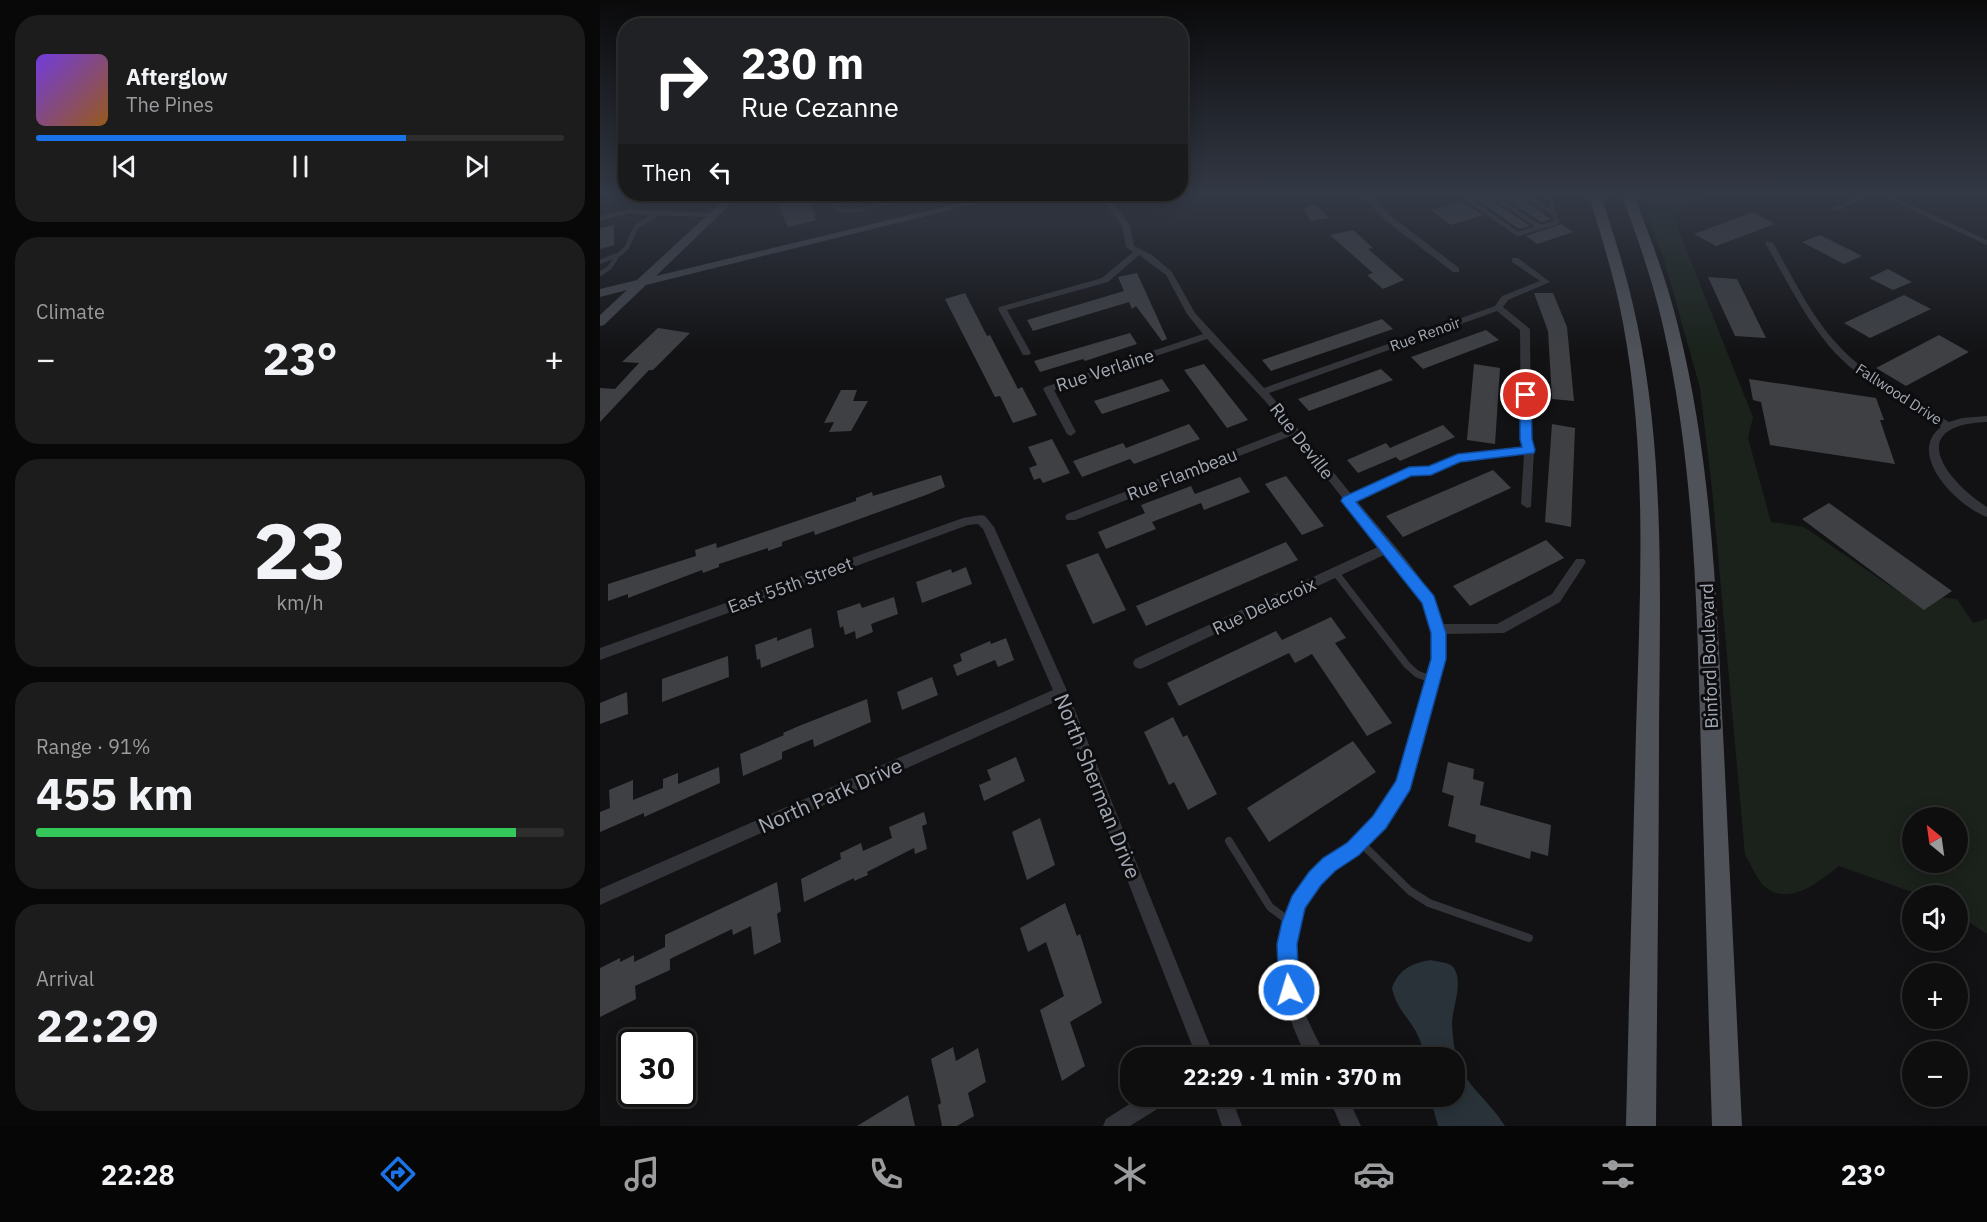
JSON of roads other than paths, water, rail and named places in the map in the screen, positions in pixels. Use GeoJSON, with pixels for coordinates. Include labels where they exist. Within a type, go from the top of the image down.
{"type":"FeatureCollection","features":[{"type":"Feature","properties":{"kind":"main road"},"geometry":{"type":"LineString","coordinates":[[1611,249],[1632,340],[1640,397],[1648,494],[1651,618],[1641,1126]]}},
{"type":"Feature","properties":{"kind":"main road","name":"Binford Boulevard"},"geometry":{"type":"LineString","coordinates":[[1647,249],[1669,325],[1689,423],[1699,501],[1711,687],[1727,1126]]}},
{"type":"Feature","properties":{"kind":"street"},"geometry":{"type":"LineString","coordinates":[[600,322],[678,249]]}},
{"type":"Feature","properties":{"kind":"street"},"geometry":{"type":"LineString","coordinates":[[600,293],[784,249]]}},
{"type":"Feature","properties":{"kind":"street"},"geometry":{"type":"LineString","coordinates":[[1026,353],[1002,309],[1105,280],[1138,252],[1132,249]]}},
{"type":"Feature","properties":{"kind":"street"},"geometry":{"type":"LineString","coordinates":[[1428,249],[1456,270]]}},
{"type":"Feature","properties":{"kind":"street","name":"Fallwood Drive"},"geometry":{"type":"LineString","coordinates":[[1772,249],[1820,327],[1841,353],[1876,382],[1948,426]]}},
{"type":"Feature","properties":{"kind":"street","name":"Rue Deville"},"geometry":{"type":"LineString","coordinates":[[1138,252],[1161,265],[1169,274],[1191,314],[1263,392],[1429,600],[1438,629],[1439,659],[1404,784],[1385,815],[1360,842],[1329,865],[1309,885],[1291,922],[1286,955],[1289,990],[1296,1013],[1312,1047]]}},
{"type":"Feature","properties":{"kind":"street","name":"Rue Renoir"},"geometry":{"type":"LineString","coordinates":[[1263,392],[1498,308],[1505,297],[1546,282],[1515,260]]}},
{"type":"Feature","properties":{"kind":"street"},"geometry":{"type":"LineString","coordinates":[[1498,308],[1525,329],[1526,439],[1529,450],[1527,504]]}},
{"type":"Feature","properties":{"kind":"street","name":"Rue Verlaine"},"geometry":{"type":"LineString","coordinates":[[1071,432],[1048,389],[1209,335]]}},
{"type":"Feature","properties":{"kind":"street","name":"Fallwood Drive"},"geometry":{"type":"LineString","coordinates":[[1987,419],[1961,421],[1948,426],[1939,434],[1934,443],[1937,464],[1953,487],[1987,513]]}},
{"type":"Feature","properties":{"kind":"street","name":"Rue Flambeau"},"geometry":{"type":"LineString","coordinates":[[1071,517],[1294,431]]}},
{"type":"Feature","properties":{"kind":"street"},"geometry":{"type":"LineString","coordinates":[[1348,501],[1409,472],[1431,470],[1458,458],[1529,450]]}},
{"type":"Feature","properties":{"kind":"street","name":"East 55th Street"},"geometry":{"type":"LineString","coordinates":[[600,654],[967,520],[981,519]]}},
{"type":"Feature","properties":{"kind":"street","name":"North Sherman Drive"},"geometry":{"type":"LineString","coordinates":[[981,519],[988,527],[1061,693],[1202,1047]]}},
{"type":"Feature","properties":{"kind":"street","name":"Rue Delacroix"},"geometry":{"type":"LineString","coordinates":[[1140,663],[1387,548]]}},
{"type":"Feature","properties":{"kind":"street"},"geometry":{"type":"LineString","coordinates":[[1438,629],[1499,629],[1556,597],[1580,562]]}},
{"type":"Feature","properties":{"kind":"street","name":"North Park Drive"},"geometry":{"type":"LineString","coordinates":[[600,897],[1061,693]]}},
{"type":"Feature","properties":{"kind":"street"},"geometry":{"type":"LineString","coordinates":[[1113,1126],[1143,1107]]}},
{"type":"Feature","properties":{"kind":"street"},"geometry":{"type":"LineString","coordinates":[[1225,1107],[1232,1126]]}},
{"type":"Feature","properties":{"kind":"street"},"geometry":{"type":"LineString","coordinates":[[1342,1107],[1351,1126]]}},
{"type":"Feature","properties":{"kind":"lane"},"geometry":{"type":"LineString","coordinates":[[600,274],[609,268],[626,249]]}},
{"type":"Feature","properties":{"kind":"lane"},"geometry":{"type":"LineString","coordinates":[[600,262],[616,258]]}},
{"type":"Feature","properties":{"kind":"lane"},"geometry":{"type":"LineString","coordinates":[[1335,572],[1407,665],[1417,674],[1433,680]]}},
{"type":"Feature","properties":{"kind":"lane"},"geometry":{"type":"LineString","coordinates":[[1230,841],[1270,907],[1291,922]]}},
{"type":"Feature","properties":{"kind":"lane"},"geometry":{"type":"LineString","coordinates":[[1360,842],[1410,891],[1429,903],[1528,938]]}}]}
